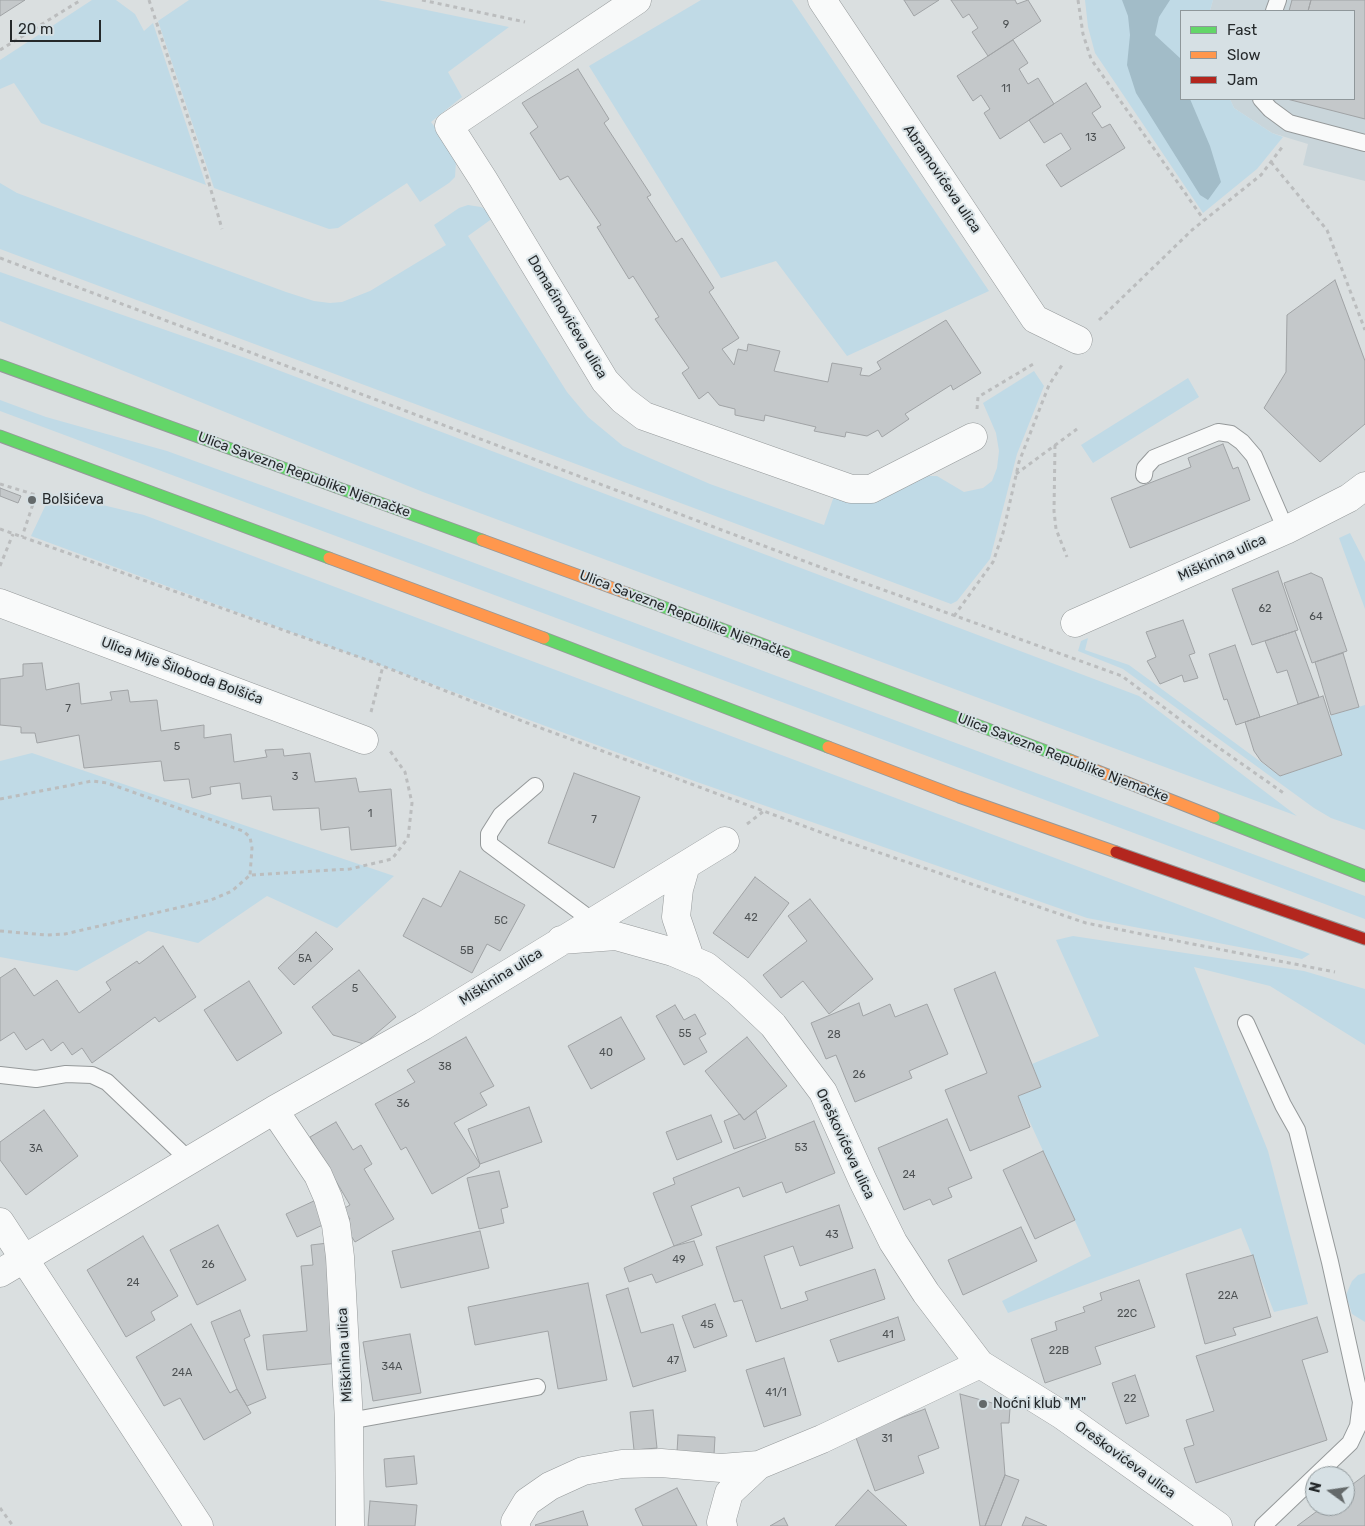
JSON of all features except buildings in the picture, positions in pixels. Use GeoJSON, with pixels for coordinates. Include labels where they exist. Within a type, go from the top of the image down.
{"type":"FeatureCollection","features":[{"type":"Feature","properties":{"kind":"main road","name":"Ulica Savezne Republike Njemačke"},"geometry":{"type":"LineString","coordinates":[[0,365],[714,626],[985,728],[1365,876]]}},
{"type":"Feature","properties":{"kind":"main road"},"geometry":{"type":"LineString","coordinates":[[0,436],[514,627],[959,797],[1365,939]]}},
{"type":"Feature","properties":{"kind":"street","name":"Domaćinovićeva ulica"},"geometry":{"type":"LineString","coordinates":[[637,0],[448,126],[483,179],[605,381],[623,400],[644,416],[851,489],[871,489],[973,437]]}},
{"type":"Feature","properties":{"kind":"street","name":"Abramovićeva ulica"},"geometry":{"type":"LineString","coordinates":[[822,0],[1036,319],[1078,340]]}},
{"type":"Feature","properties":{"kind":"street","name":"Miškinina ulica"},"geometry":{"type":"LineString","coordinates":[[1075,623],[1286,530],[1349,498],[1365,486]]}},
{"type":"Feature","properties":{"kind":"street","name":"Ulica Mije Šiloboda Bolšića"},"geometry":{"type":"LineString","coordinates":[[0,603],[364,740]]}},
{"type":"Feature","properties":{"kind":"street","name":"Miškinina ulica"},"geometry":{"type":"LineString","coordinates":[[0,1273],[274,1110],[423,1026],[725,841]]}},
{"type":"Feature","properties":{"kind":"street"},"geometry":{"type":"LineString","coordinates":[[686,865],[679,888],[676,918],[690,958]]}},
{"type":"Feature","properties":{"kind":"street","name":"Oreškovićeva ulica"},"geometry":{"type":"LineString","coordinates":[[561,940],[616,936],[690,958],[706,966],[773,1025],[824,1092],[863,1181],[894,1242],[926,1293],[980,1364],[1062,1415],[1218,1526]]}},
{"type":"Feature","properties":{"kind":"street","name":"Miškinina ulica"},"geometry":{"type":"LineString","coordinates":[[274,1110],[318,1176],[328,1198],[336,1225],[340,1257],[350,1421],[350,1526]]}},
{"type":"Feature","properties":{"kind":"street"},"geometry":{"type":"LineString","coordinates":[[0,1222],[199,1526]]}},
{"type":"Feature","properties":{"kind":"street"},"geometry":{"type":"LineString","coordinates":[[516,1526],[515,1522],[527,1502],[550,1486],[583,1471],[622,1464],[661,1464],[721,1468],[758,1465],[822,1439],[980,1364]]}},
{"type":"Feature","properties":{"kind":"street"},"geometry":{"type":"LineString","coordinates":[[723,1526],[721,1522],[729,1493],[758,1465]]}},
{"type":"Feature","properties":{"kind":"lane"},"geometry":{"type":"LineString","coordinates":[[1262,100],[1270,109],[1288,122],[1365,143]]}},
{"type":"Feature","properties":{"kind":"lane"},"geometry":{"type":"LineString","coordinates":[[1144,475],[1145,468],[1154,458],[1218,432],[1231,434],[1242,442],[1254,456],[1286,530]]}},
{"type":"Feature","properties":{"kind":"lane"},"geometry":{"type":"LineString","coordinates":[[535,786],[501,815],[489,834],[489,844],[594,922]]}},
{"type":"Feature","properties":{"kind":"lane"},"geometry":{"type":"LineString","coordinates":[[1246,1022],[1283,1105],[1297,1130],[1330,1262],[1361,1402],[1358,1426],[1350,1443],[1263,1526]]}},
{"type":"Feature","properties":{"kind":"lane"},"geometry":{"type":"LineString","coordinates":[[0,1075],[36,1079],[66,1074],[92,1075],[107,1082],[189,1160]]}},
{"type":"Feature","properties":{"kind":"lane"},"geometry":{"type":"LineString","coordinates":[[350,1421],[537,1387]]}},
{"type":"Feature","properties":{"kind":"path"},"geometry":{"type":"LineString","coordinates":[[0,50],[80,0]]}},
{"type":"Feature","properties":{"kind":"path"},"geometry":{"type":"LineString","coordinates":[[149,0],[205,169],[222,229]]}},
{"type":"Feature","properties":{"kind":"path"},"geometry":{"type":"LineString","coordinates":[[422,0],[525,22]]}},
{"type":"Feature","properties":{"kind":"path"},"geometry":{"type":"LineString","coordinates":[[1078,0],[1083,34],[1091,60],[1204,220]]}},
{"type":"Feature","properties":{"kind":"path"},"geometry":{"type":"LineString","coordinates":[[1271,162],[1327,230],[1365,330]]}},
{"type":"Feature","properties":{"kind":"path"},"geometry":{"type":"LineString","coordinates":[[0,258],[820,567],[1122,676],[1202,736],[1285,794]]}},
{"type":"Feature","properties":{"kind":"path"},"geometry":{"type":"LineString","coordinates":[[973,437],[978,397],[1035,363]]}},
{"type":"Feature","properties":{"kind":"path"},"geometry":{"type":"LineString","coordinates":[[1016,474],[1077,428]]}},
{"type":"Feature","properties":{"kind":"path"},"geometry":{"type":"LineString","coordinates":[[1055,445],[1054,511],[1056,528],[1067,557]]}},
{"type":"Feature","properties":{"kind":"path"},"geometry":{"type":"LineString","coordinates":[[0,484],[36,496],[22,537]]}},
{"type":"Feature","properties":{"kind":"path"},"geometry":{"type":"LineString","coordinates":[[0,529],[383,666],[836,838],[1086,923],[1335,972]]}},
{"type":"Feature","properties":{"kind":"path"},"geometry":{"type":"LineString","coordinates":[[0,566],[13,534]]}},
{"type":"Feature","properties":{"kind":"path"},"geometry":{"type":"LineString","coordinates":[[0,931],[46,935],[65,934],[211,900],[232,891],[250,875],[350,869],[392,858],[408,838],[412,803],[405,772],[392,752],[364,740],[383,666]]}},
{"type":"Feature","properties":{"kind":"path"},"geometry":{"type":"LineString","coordinates":[[0,799],[92,781],[107,783],[243,831],[250,837],[252,848],[250,875]]}},
{"type":"Feature","properties":{"kind":"path"},"geometry":{"type":"LineString","coordinates":[[0,1508],[13,1526]]}},
{"type":"Feature","properties":{"kind":"shaded area"},"geometry":{"type":"Polygon","coordinates":[[[92,0],[116,0],[135,14],[144,31],[153,23],[206,185],[41,123],[14,83],[0,89],[0,60],[92,0]]]}},
{"type":"Feature","properties":{"kind":"shaded area"},"geometry":{"type":"Polygon","coordinates":[[[189,0],[378,0],[509,27],[448,72],[462,97],[431,122],[454,153],[456,161],[455,177],[420,202],[407,183],[338,228],[329,229],[214,188],[158,21],[189,0]]]}},
{"type":"Feature","properties":{"kind":"shaded area"},"geometry":{"type":"Polygon","coordinates":[[[701,0],[792,0],[989,291],[847,356],[776,261],[721,278],[589,66],[701,0]]]}},
{"type":"Feature","properties":{"kind":"shaded area"},"geometry":{"type":"Polygon","coordinates":[[[1085,0],[1213,0],[1210,10],[1180,10],[1180,100],[1230,100],[1234,108],[1272,133],[1283,137],[1257,169],[1203,213],[1095,53],[1088,27],[1085,0]]]}},
{"type":"Feature","properties":{"kind":"shaded area"},"geometry":{"type":"Polygon","coordinates":[[[1122,0],[1170,0],[1159,17],[1155,35],[1180,58],[1180,100],[1190,100],[1210,146],[1221,182],[1208,200],[1200,195],[1136,93],[1127,65],[1130,35],[1128,16],[1122,0]]]}},
{"type":"Feature","properties":{"kind":"shaded area"},"geometry":{"type":"Polygon","coordinates":[[[1213,0],[1365,0],[1365,181],[1303,165],[1308,144],[1272,133],[1234,108],[1230,100],[1355,100],[1355,10],[1210,10],[1213,0]]]}},
{"type":"Feature","properties":{"kind":"shaded area"},"geometry":{"type":"Polygon","coordinates":[[[0,183],[17,193],[286,292],[314,301],[330,303],[342,302],[370,291],[446,245],[434,225],[459,208],[468,205],[481,207],[488,211],[493,218],[468,236],[567,392],[588,417],[623,446],[710,484],[824,525],[834,496],[929,476],[937,476],[964,492],[983,488],[992,481],[997,468],[999,451],[996,433],[983,403],[1034,371],[1044,386],[1017,454],[990,559],[957,601],[951,604],[0,249],[0,183]]]}},
{"type":"Feature","properties":{"kind":"shaded area"},"geometry":{"type":"Polygon","coordinates":[[[0,272],[254,361],[1139,696],[1297,816],[423,492],[0,321],[0,272]]]}},
{"type":"Feature","properties":{"kind":"shaded area"},"geometry":{"type":"Polygon","coordinates":[[[1188,378],[1199,397],[1093,463],[1081,445],[1188,378]]]}},
{"type":"Feature","properties":{"kind":"shaded area"},"geometry":{"type":"Polygon","coordinates":[[[0,400],[46,417],[167,451],[421,543],[1365,896],[1365,919],[0,411],[0,400]]]}},
{"type":"Feature","properties":{"kind":"shaded area"},"geometry":{"type":"Polygon","coordinates":[[[49,498],[82,500],[144,515],[1310,954],[1302,959],[1087,918],[697,782],[31,536],[49,498]]]}},
{"type":"Feature","properties":{"kind":"shaded area"},"geometry":{"type":"Polygon","coordinates":[[[1350,533],[1365,562],[1365,609],[1339,538],[1350,533]]]}},
{"type":"Feature","properties":{"kind":"shaded area"},"geometry":{"type":"Polygon","coordinates":[[[1088,638],[1085,650],[1129,665],[1280,776],[1342,755],[1329,716],[1365,705],[1365,830],[1331,818],[1314,808],[1123,669],[1078,651],[1081,641],[1088,638]]]}},
{"type":"Feature","properties":{"kind":"shaded area"},"geometry":{"type":"Polygon","coordinates":[[[32,753],[394,876],[337,928],[267,896],[198,943],[148,931],[77,971],[0,957],[0,761],[32,753]]]}},
{"type":"Feature","properties":{"kind":"shaded area"},"geometry":{"type":"Polygon","coordinates":[[[1073,936],[1304,971],[1365,989],[1365,1045],[1270,986],[1194,967],[1268,1151],[1308,1304],[1274,1312],[1241,1228],[1008,1313],[1002,1301],[1091,1256],[1018,1096],[1041,1087],[1032,1064],[1099,1036],[1056,940],[1073,936]]]}},
{"type":"Feature","properties":{"kind":"shaded area"},"geometry":{"type":"Polygon","coordinates":[[[1365,1273],[1365,1322],[1352,1314],[1346,1295],[1352,1281],[1358,1275],[1365,1273]]]}},
{"type":"Feature","properties":{"kind":"traffic: fast"},"geometry":{"type":"LineString","coordinates":[[0,365],[482,540]]}},
{"type":"Feature","properties":{"kind":"traffic: fast"},"geometry":{"type":"LineString","coordinates":[[0,436],[329,558]]}},
{"type":"Feature","properties":{"kind":"traffic: fast"},"geometry":{"type":"LineString","coordinates":[[629,594],[1070,760]]}},
{"type":"Feature","properties":{"kind":"traffic: fast"},"geometry":{"type":"LineString","coordinates":[[544,638],[828,747]]}},
{"type":"Feature","properties":{"kind":"traffic: fast"},"geometry":{"type":"LineString","coordinates":[[1214,817],[1365,876]]}},
{"type":"Feature","properties":{"kind":"traffic: slow"},"geometry":{"type":"LineString","coordinates":[[482,540],[629,594]]}},
{"type":"Feature","properties":{"kind":"traffic: slow"},"geometry":{"type":"LineString","coordinates":[[329,558],[544,638]]}},
{"type":"Feature","properties":{"kind":"traffic: slow"},"geometry":{"type":"LineString","coordinates":[[828,747],[959,797],[1116,852]]}},
{"type":"Feature","properties":{"kind":"traffic: slow"},"geometry":{"type":"LineString","coordinates":[[1070,760],[1214,817]]}},
{"type":"Feature","properties":{"kind":"traffic: jam"},"geometry":{"type":"LineString","coordinates":[[1116,852],[1365,939]]}},
{"type":"Feature","properties":{"kind":"place","name":"Bolšićeva"},"geometry":{"type":"Point","coordinates":[32,500]}},
{"type":"Feature","properties":{"kind":"place","name":"Noćni klub \"M\""},"geometry":{"type":"Point","coordinates":[983,1404]}}]}
